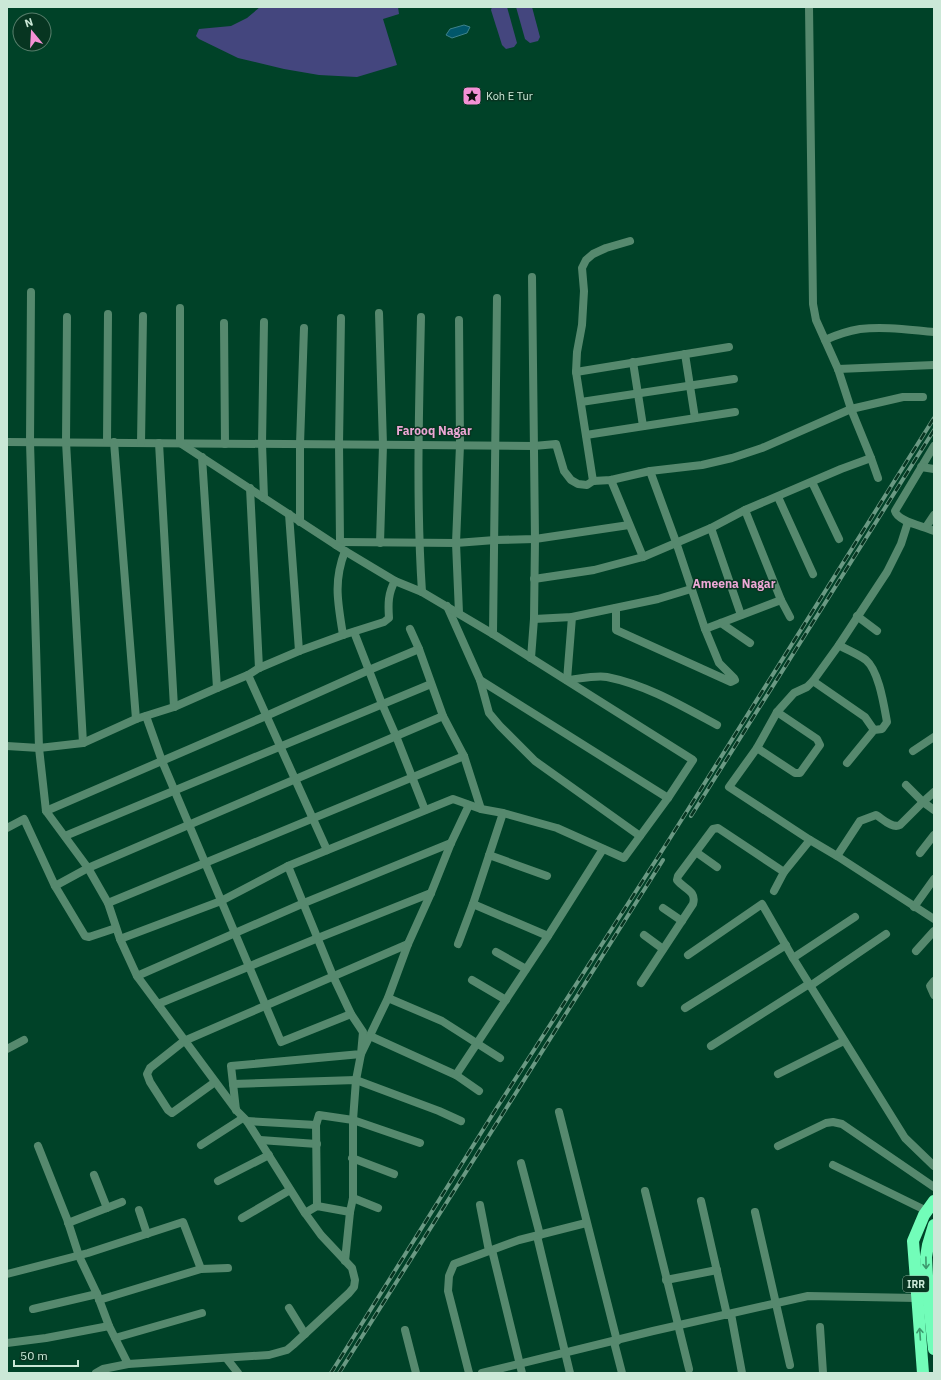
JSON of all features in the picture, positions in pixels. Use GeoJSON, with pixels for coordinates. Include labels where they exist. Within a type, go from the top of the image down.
{"type":"FeatureCollection","features":[{"type":"Feature","properties":{"kind":"highway","name":"IRR"},"geometry":{"type":"LineString","coordinates":[[923,1373],[913,1241],[927,1211],[934,1201]]}},
{"type":"Feature","properties":{"kind":"highway","name":"IRR"},"geometry":{"type":"LineString","coordinates":[[934,1225],[926,1257],[928,1295],[934,1349]]}},
{"type":"Feature","properties":{"kind":"street"},"geometry":{"type":"LineString","coordinates":[[809,7],[813,304],[816,320],[838,369],[851,409],[878,478]]}},
{"type":"Feature","properties":{"kind":"street"},"geometry":{"type":"LineString","coordinates":[[593,481],[576,372],[583,311],[584,291],[582,268],[586,260],[593,254],[606,248],[630,241]]}},
{"type":"Feature","properties":{"kind":"street"},"geometry":{"type":"LineString","coordinates":[[531,658],[534,619],[535,539],[532,277]]}},
{"type":"Feature","properties":{"kind":"street"},"geometry":{"type":"LineString","coordinates":[[31,292],[30,442],[39,748],[46,811],[88,868],[108,903],[120,939],[137,976],[184,1041],[260,1140],[290,1190],[321,1235],[345,1261],[354,1274],[354,1287],[349,1293],[287,1350],[278,1353],[227,1359],[128,1364],[103,1369],[96,1373]]}},
{"type":"Feature","properties":{"kind":"street"},"geometry":{"type":"LineString","coordinates":[[493,634],[497,298]]}},
{"type":"Feature","properties":{"kind":"street"},"geometry":{"type":"LineString","coordinates":[[180,308],[180,443]]}},
{"type":"Feature","properties":{"kind":"street"},"geometry":{"type":"LineString","coordinates":[[379,313],[383,445],[380,543]]}},
{"type":"Feature","properties":{"kind":"street"},"geometry":{"type":"LineString","coordinates":[[108,314],[110,442],[136,719]]}},
{"type":"Feature","properties":{"kind":"street"},"geometry":{"type":"LineString","coordinates":[[141,443],[143,316]]}},
{"type":"Feature","properties":{"kind":"street"},"geometry":{"type":"LineString","coordinates":[[67,317],[66,442],[83,743]]}},
{"type":"Feature","properties":{"kind":"street"},"geometry":{"type":"LineString","coordinates":[[421,317],[418,445],[419,543],[422,592]]}},
{"type":"Feature","properties":{"kind":"street"},"geometry":{"type":"LineString","coordinates":[[338,544],[341,318]]}},
{"type":"Feature","properties":{"kind":"street"},"geometry":{"type":"LineString","coordinates":[[459,320],[460,446],[456,543],[459,613]]}},
{"type":"Feature","properties":{"kind":"street"},"geometry":{"type":"LineString","coordinates":[[264,322],[262,444],[264,498]]}},
{"type":"Feature","properties":{"kind":"street"},"geometry":{"type":"LineString","coordinates":[[224,324],[225,444]]}},
{"type":"Feature","properties":{"kind":"street"},"geometry":{"type":"LineString","coordinates":[[300,522],[300,444],[304,328]]}},
{"type":"Feature","properties":{"kind":"street"},"geometry":{"type":"LineString","coordinates":[[825,340],[852,331],[869,328],[934,332]]}},
{"type":"Feature","properties":{"kind":"street"},"geometry":{"type":"LineString","coordinates":[[576,372],[729,347]]}},
{"type":"Feature","properties":{"kind":"street"},"geometry":{"type":"LineString","coordinates":[[685,354],[695,418]]}},
{"type":"Feature","properties":{"kind":"street"},"geometry":{"type":"LineString","coordinates":[[633,362],[643,426]]}},
{"type":"Feature","properties":{"kind":"street"},"geometry":{"type":"LineString","coordinates":[[838,369],[881,366],[934,365]]}},
{"type":"Feature","properties":{"kind":"street"},"geometry":{"type":"LineString","coordinates":[[581,402],[638,392],[734,379]]}},
{"type":"Feature","properties":{"kind":"street"},"geometry":{"type":"LineString","coordinates":[[7,442],[460,446],[534,446],[556,444],[564,471],[571,480],[578,484],[587,485],[593,481],[610,480],[650,471],[702,465],[732,458],[762,448],[851,409],[903,397],[923,396]]}},
{"type":"Feature","properties":{"kind":"street"},"geometry":{"type":"LineString","coordinates":[[586,435],[735,412]]}},
{"type":"Feature","properties":{"kind":"street"},"geometry":{"type":"LineString","coordinates":[[159,443],[174,707]]}},
{"type":"Feature","properties":{"kind":"street"},"geometry":{"type":"LineString","coordinates":[[120,939],[221,901],[288,866],[453,799],[481,809],[503,813],[557,828],[624,858],[668,798],[693,760],[459,613],[422,592],[395,580],[345,551],[338,544],[300,522],[180,443]]}},
{"type":"Feature","properties":{"kind":"street"},"geometry":{"type":"LineString","coordinates":[[934,446],[895,511],[898,517],[930,529],[934,515]]}},
{"type":"Feature","properties":{"kind":"street"},"geometry":{"type":"LineString","coordinates":[[202,457],[216,688]]}},
{"type":"Feature","properties":{"kind":"street"},"geometry":{"type":"LineString","coordinates":[[534,580],[594,570],[642,556],[711,528],[745,510],[841,469],[871,458]]}},
{"type":"Feature","properties":{"kind":"street"},"geometry":{"type":"LineString","coordinates":[[921,467],[934,469]]}},
{"type":"Feature","properties":{"kind":"street"},"geometry":{"type":"LineString","coordinates":[[616,608],[616,630],[731,682],[734,681],[734,678],[719,663],[705,629],[676,542],[650,471]]}},
{"type":"Feature","properties":{"kind":"street"},"geometry":{"type":"LineString","coordinates":[[610,480],[642,556]]}},
{"type":"Feature","properties":{"kind":"street"},"geometry":{"type":"LineString","coordinates":[[812,482],[839,539]]}},
{"type":"Feature","properties":{"kind":"street"},"geometry":{"type":"LineString","coordinates":[[250,488],[259,668]]}},
{"type":"Feature","properties":{"kind":"street"},"geometry":{"type":"LineString","coordinates":[[778,497],[813,574]]}},
{"type":"Feature","properties":{"kind":"street"},"geometry":{"type":"LineString","coordinates":[[745,510],[781,600],[790,617]]}},
{"type":"Feature","properties":{"kind":"street"},"geometry":{"type":"LineString","coordinates":[[289,514],[299,652]]}},
{"type":"Feature","properties":{"kind":"street"},"geometry":{"type":"LineString","coordinates":[[908,522],[901,544],[887,572],[839,645],[813,681],[807,687],[794,693],[777,712],[757,748],[729,787],[934,919]]}},
{"type":"Feature","properties":{"kind":"street"},"geometry":{"type":"LineString","coordinates":[[338,544],[456,543],[535,539],[629,525]]}},
{"type":"Feature","properties":{"kind":"street"},"geometry":{"type":"LineString","coordinates":[[711,528],[741,615]]}},
{"type":"Feature","properties":{"kind":"street"},"geometry":{"type":"LineString","coordinates":[[343,635],[337,598],[337,580],[345,551]]}},
{"type":"Feature","properties":{"kind":"street"},"geometry":{"type":"LineString","coordinates":[[7,746],[39,748],[83,743],[136,719],[174,707],[248,675],[259,668],[343,635],[387,621],[389,618],[389,597],[391,587],[395,580]]}},
{"type":"Feature","properties":{"kind":"street"},"geometry":{"type":"LineString","coordinates":[[534,619],[572,617],[658,599],[692,589]]}},
{"type":"Feature","properties":{"kind":"street"},"geometry":{"type":"LineString","coordinates":[[705,629],[781,600]]}},
{"type":"Feature","properties":{"kind":"street"},"geometry":{"type":"LineString","coordinates":[[447,606],[480,680],[489,713],[535,761],[640,836]]}},
{"type":"Feature","properties":{"kind":"street"},"geometry":{"type":"LineString","coordinates":[[857,616],[877,631]]}},
{"type":"Feature","properties":{"kind":"street"},"geometry":{"type":"LineString","coordinates":[[567,680],[572,617]]}},
{"type":"Feature","properties":{"kind":"street"},"geometry":{"type":"LineString","coordinates":[[721,623],[750,643]]}},
{"type":"Feature","properties":{"kind":"street"},"geometry":{"type":"LineString","coordinates":[[410,629],[419,649],[443,716],[464,756],[481,809]]}},
{"type":"Feature","properties":{"kind":"street"},"geometry":{"type":"LineString","coordinates":[[354,632],[425,810]]}},
{"type":"Feature","properties":{"kind":"street"},"geometry":{"type":"LineString","coordinates":[[839,645],[866,660],[870,664],[882,696],[886,722],[882,729],[874,730],[847,763]]}},
{"type":"Feature","properties":{"kind":"street"},"geometry":{"type":"LineString","coordinates":[[46,811],[419,649]]}},
{"type":"Feature","properties":{"kind":"street"},"geometry":{"type":"LineString","coordinates":[[248,675],[327,850]]}},
{"type":"Feature","properties":{"kind":"street"},"geometry":{"type":"LineString","coordinates":[[567,680],[606,677],[642,688],[674,701],[717,725]]}},
{"type":"Feature","properties":{"kind":"street"},"geometry":{"type":"LineString","coordinates":[[480,680],[668,798]]}},
{"type":"Feature","properties":{"kind":"street"},"geometry":{"type":"LineString","coordinates":[[813,681],[865,717],[874,730]]}},
{"type":"Feature","properties":{"kind":"street"},"geometry":{"type":"LineString","coordinates":[[65,836],[431,684]]}},
{"type":"Feature","properties":{"kind":"street"},"geometry":{"type":"LineString","coordinates":[[757,748],[795,773],[800,773],[820,746],[818,740],[777,712]]}},
{"type":"Feature","properties":{"kind":"street"},"geometry":{"type":"LineString","coordinates":[[146,716],[174,790],[281,1042],[351,1014]]}},
{"type":"Feature","properties":{"kind":"street"},"geometry":{"type":"LineString","coordinates":[[55,886],[88,868],[443,716]]}},
{"type":"Feature","properties":{"kind":"street"},"geometry":{"type":"LineString","coordinates":[[913,751],[934,737]]}},
{"type":"Feature","properties":{"kind":"street"},"geometry":{"type":"LineString","coordinates":[[108,903],[464,756]]}},
{"type":"Feature","properties":{"kind":"street"},"geometry":{"type":"LineString","coordinates":[[906,785],[923,802],[934,810]]}},
{"type":"Feature","properties":{"kind":"street"},"geometry":{"type":"LineString","coordinates":[[837,856],[860,821],[876,815],[892,826],[900,825],[934,792]]}},
{"type":"Feature","properties":{"kind":"street"},"geometry":{"type":"LineString","coordinates":[[361,1054],[388,998],[408,944],[451,843],[469,805]]}},
{"type":"Feature","properties":{"kind":"street"},"geometry":{"type":"LineString","coordinates":[[458,944],[503,813]]}},
{"type":"Feature","properties":{"kind":"street"},"geometry":{"type":"LineString","coordinates":[[7,828],[24,819],[55,886],[85,936],[89,937],[116,928]]}},
{"type":"Feature","properties":{"kind":"street"},"geometry":{"type":"LineString","coordinates":[[641,983],[693,904],[695,899],[694,895],[677,880],[678,876],[713,829],[715,828],[721,830],[784,872]]}},
{"type":"Feature","properties":{"kind":"street"},"geometry":{"type":"LineString","coordinates":[[920,853],[934,836]]}},
{"type":"Feature","properties":{"kind":"street"},"geometry":{"type":"LineString","coordinates":[[774,891],[784,872],[810,840]]}},
{"type":"Feature","properties":{"kind":"street"},"geometry":{"type":"LineString","coordinates":[[137,976],[304,903],[451,843]]}},
{"type":"Feature","properties":{"kind":"street"},"geometry":{"type":"LineString","coordinates":[[456,1075],[526,970],[603,848]]}},
{"type":"Feature","properties":{"kind":"street"},"geometry":{"type":"LineString","coordinates":[[696,852],[717,867]]}},
{"type":"Feature","properties":{"kind":"street"},"geometry":{"type":"LineString","coordinates":[[489,855],[546,876]]}},
{"type":"Feature","properties":{"kind":"street"},"geometry":{"type":"LineString","coordinates":[[288,866],[333,976],[351,1014],[363,1032],[356,1080],[353,1120],[352,1198],[345,1261]]}},
{"type":"Feature","properties":{"kind":"street"},"geometry":{"type":"LineString","coordinates":[[914,907],[934,879]]}},
{"type":"Feature","properties":{"kind":"street"},"geometry":{"type":"LineString","coordinates":[[158,1004],[431,893]]}},
{"type":"Feature","properties":{"kind":"street"},"geometry":{"type":"LineString","coordinates":[[473,904],[548,936]]}},
{"type":"Feature","properties":{"kind":"street"},"geometry":{"type":"LineString","coordinates":[[688,956],[762,904],[793,958],[905,1138],[934,1166]]}},
{"type":"Feature","properties":{"kind":"street"},"geometry":{"type":"LineString","coordinates":[[663,908],[682,921]]}},
{"type":"Feature","properties":{"kind":"street"},"geometry":{"type":"LineString","coordinates":[[793,958],[855,917]]}},
{"type":"Feature","properties":{"kind":"street"},"geometry":{"type":"LineString","coordinates":[[916,952],[934,931]]}},
{"type":"Feature","properties":{"kind":"street"},"geometry":{"type":"LineString","coordinates":[[711,1046],[810,985],[886,934]]}},
{"type":"Feature","properties":{"kind":"street"},"geometry":{"type":"LineString","coordinates":[[644,935],[663,949]]}},
{"type":"Feature","properties":{"kind":"street"},"geometry":{"type":"LineString","coordinates":[[215,1082],[172,1113],[168,1110],[150,1082],[147,1074],[150,1068],[184,1041],[408,944]]}},
{"type":"Feature","properties":{"kind":"street"},"geometry":{"type":"LineString","coordinates":[[685,1008],[786,945]]}},
{"type":"Feature","properties":{"kind":"street"},"geometry":{"type":"LineString","coordinates":[[496,952],[526,970]]}},
{"type":"Feature","properties":{"kind":"street"},"geometry":{"type":"LineString","coordinates":[[472,980],[506,1000]]}},
{"type":"Feature","properties":{"kind":"street"},"geometry":{"type":"LineString","coordinates":[[934,981],[930,986],[934,995]]}},
{"type":"Feature","properties":{"kind":"street"},"geometry":{"type":"LineString","coordinates":[[388,998],[442,1021],[500,1058]]}},
{"type":"Feature","properties":{"kind":"street"},"geometry":{"type":"LineString","coordinates":[[370,1036],[456,1075],[479,1091]]}},
{"type":"Feature","properties":{"kind":"street"},"geometry":{"type":"LineString","coordinates":[[7,1049],[24,1040]]}},
{"type":"Feature","properties":{"kind":"street"},"geometry":{"type":"LineString","coordinates":[[778,1074],[844,1041]]}},
{"type":"Feature","properties":{"kind":"street"},"geometry":{"type":"LineString","coordinates":[[237,1111],[231,1066],[361,1054]]}},
{"type":"Feature","properties":{"kind":"street"},"geometry":{"type":"LineString","coordinates":[[233,1084],[356,1080],[439,1111],[460,1121]]}},
{"type":"Feature","properties":{"kind":"street"},"geometry":{"type":"LineString","coordinates":[[559,1112],[622,1373]]}},
{"type":"Feature","properties":{"kind":"street"},"geometry":{"type":"LineString","coordinates":[[317,1206],[316,1125],[319,1115],[353,1120],[420,1143]]}},
{"type":"Feature","properties":{"kind":"street"},"geometry":{"type":"LineString","coordinates":[[201,1145],[245,1120],[316,1125]]}},
{"type":"Feature","properties":{"kind":"street"},"geometry":{"type":"LineString","coordinates":[[778,1146],[826,1123],[834,1122],[842,1124],[934,1187]]}},
{"type":"Feature","properties":{"kind":"street"},"geometry":{"type":"LineString","coordinates":[[260,1140],[317,1144]]}},
{"type":"Feature","properties":{"kind":"street"},"geometry":{"type":"LineString","coordinates":[[38,1146],[68,1223],[79,1256],[98,1297],[109,1326],[128,1364]]}},
{"type":"Feature","properties":{"kind":"street"},"geometry":{"type":"LineString","coordinates":[[218,1181],[269,1155]]}},
{"type":"Feature","properties":{"kind":"street"},"geometry":{"type":"LineString","coordinates":[[352,1158],[394,1174]]}},
{"type":"Feature","properties":{"kind":"street"},"geometry":{"type":"LineString","coordinates":[[521,1163],[570,1373]]}},
{"type":"Feature","properties":{"kind":"street"},"geometry":{"type":"LineString","coordinates":[[833,1165],[927,1211]]}},
{"type":"Feature","properties":{"kind":"street"},"geometry":{"type":"LineString","coordinates":[[94,1175],[107,1208]]}},
{"type":"Feature","properties":{"kind":"street"},"geometry":{"type":"LineString","coordinates":[[242,1218],[290,1190]]}},
{"type":"Feature","properties":{"kind":"street"},"geometry":{"type":"LineString","coordinates":[[645,1191],[689,1369]]}},
{"type":"Feature","properties":{"kind":"street"},"geometry":{"type":"LineString","coordinates":[[352,1198],[378,1208]]}},
{"type":"Feature","properties":{"kind":"street"},"geometry":{"type":"LineString","coordinates":[[701,1201],[742,1373]]}},
{"type":"Feature","properties":{"kind":"street"},"geometry":{"type":"LineString","coordinates":[[68,1223],[122,1202]]}},
{"type":"Feature","properties":{"kind":"street"},"geometry":{"type":"LineString","coordinates":[[480,1204],[490,1251],[522,1373]]}},
{"type":"Feature","properties":{"kind":"street"},"geometry":{"type":"LineString","coordinates":[[305,1213],[317,1206],[350,1212]]}},
{"type":"Feature","properties":{"kind":"street"},"geometry":{"type":"LineString","coordinates":[[139,1210],[147,1234]]}},
{"type":"Feature","properties":{"kind":"street"},"geometry":{"type":"LineString","coordinates":[[755,1212],[790,1365]]}},
{"type":"Feature","properties":{"kind":"street"},"geometry":{"type":"LineString","coordinates":[[7,1274],[79,1256],[183,1222],[201,1269]]}},
{"type":"Feature","properties":{"kind":"street"},"geometry":{"type":"LineString","coordinates":[[469,1373],[448,1291],[449,1276],[454,1264],[519,1240],[586,1224]]}},
{"type":"Feature","properties":{"kind":"street"},"geometry":{"type":"LineString","coordinates":[[33,1309],[98,1297],[201,1269],[228,1268]]}},
{"type":"Feature","properties":{"kind":"street"},"geometry":{"type":"LineString","coordinates":[[666,1280],[717,1270]]}},
{"type":"Feature","properties":{"kind":"street"},"geometry":{"type":"LineString","coordinates":[[482,1373],[808,1296],[917,1298]]}},
{"type":"Feature","properties":{"kind":"street"},"geometry":{"type":"LineString","coordinates":[[289,1308],[305,1334]]}},
{"type":"Feature","properties":{"kind":"street"},"geometry":{"type":"LineString","coordinates":[[115,1338],[202,1313]]}},
{"type":"Feature","properties":{"kind":"street"},"geometry":{"type":"LineString","coordinates":[[7,1343],[46,1338],[109,1326]]}},
{"type":"Feature","properties":{"kind":"street"},"geometry":{"type":"LineString","coordinates":[[820,1328],[823,1373]]}},
{"type":"Feature","properties":{"kind":"street"},"geometry":{"type":"LineString","coordinates":[[405,1330],[416,1373]]}},
{"type":"Feature","properties":{"kind":"street"},"geometry":{"type":"LineString","coordinates":[[227,1359],[238,1373]]}},
{"type":"Feature","properties":{"kind":"shaded area"},"geometry":{"type":"Polygon","coordinates":[[[260,7],[398,7],[399,14],[383,19],[397,65],[357,77],[319,75],[284,69],[238,58],[199,39],[196,36],[199,29],[231,26],[247,18],[260,7]]]}},
{"type":"Feature","properties":{"kind":"shaded area"},"geometry":{"type":"Polygon","coordinates":[[[492,7],[507,7],[517,43],[514,47],[506,49],[502,45],[491,10],[492,7]]]}},
{"type":"Feature","properties":{"kind":"shaded area"},"geometry":{"type":"Polygon","coordinates":[[[516,7],[532,7],[540,37],[538,41],[530,43],[525,39],[516,7]]]}},
{"type":"Feature","properties":{"kind":"water"},"geometry":{"type":"Polygon","coordinates":[[[464,25],[470,27],[467,33],[452,38],[446,35],[450,29],[464,25]]]}},
{"type":"Feature","properties":{"kind":"railway"},"geometry":{"type":"LineString","coordinates":[[331,1373],[496,1109],[667,843],[934,418]]}},
{"type":"Feature","properties":{"kind":"railway"},"geometry":{"type":"LineString","coordinates":[[691,816],[934,430]]}},
{"type":"Feature","properties":{"kind":"railway"},"geometry":{"type":"LineString","coordinates":[[339,1373],[663,860]]}},
{"type":"Feature","properties":{"kind":"place","name":"Koh E Tur"},"geometry":{"type":"Point","coordinates":[472,96]}},
{"type":"Feature","properties":{"kind":"district","name":"Farooq Nagar"},"geometry":{"type":"Point","coordinates":[434,430]}},
{"type":"Feature","properties":{"kind":"district","name":"Ameena Nagar"},"geometry":{"type":"Point","coordinates":[734,583]}}]}
